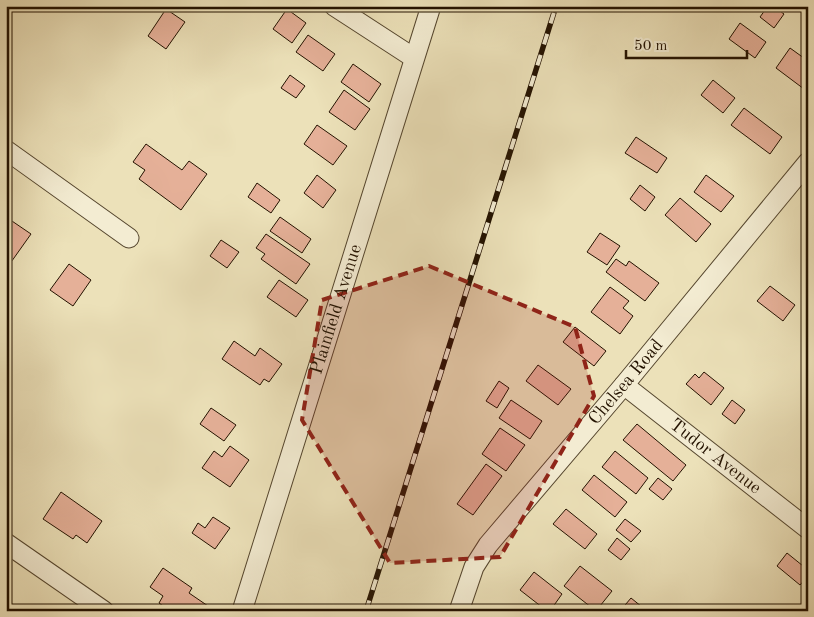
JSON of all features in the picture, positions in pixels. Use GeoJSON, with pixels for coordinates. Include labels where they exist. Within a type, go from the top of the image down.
{"type":"FeatureCollection","features":[{"type":"Feature","properties":{"kind":"street"},"geometry":{"type":"LineString","coordinates":[[334,6],[414,58]]}},
{"type":"Feature","properties":{"kind":"street","name":"Plainfield Avenue"},"geometry":{"type":"LineString","coordinates":[[242,611],[431,6]]}},
{"type":"Feature","properties":{"kind":"street"},"geometry":{"type":"LineString","coordinates":[[6,150],[129,238]]}},
{"type":"Feature","properties":{"kind":"street","name":"Chelsea Road"},"geometry":{"type":"LineString","coordinates":[[459,611],[474,568],[488,545],[624,385],[808,162]]}},
{"type":"Feature","properties":{"kind":"street","name":"Tudor Avenue"},"geometry":{"type":"LineString","coordinates":[[624,385],[808,529]]}},
{"type":"Feature","properties":{"kind":"street"},"geometry":{"type":"LineString","coordinates":[[6,543],[104,611]]}},
{"type":"Feature","properties":{"kind":"highlighted area"},"geometry":{"type":"Polygon","coordinates":[[[429,266],[575,327],[594,396],[500,557],[390,563],[302,420],[322,300],[429,266]]]}},
{"type":"Feature","properties":{"kind":"building"},"geometry":{"type":"Polygon","coordinates":[[[768,6],[773,6],[784,14],[774,28],[760,17],[768,6]]]}},
{"type":"Feature","properties":{"kind":"building"},"geometry":{"type":"Polygon","coordinates":[[[166,9],[185,22],[166,49],[148,36],[166,9]]]}},
{"type":"Feature","properties":{"kind":"building"},"geometry":{"type":"Polygon","coordinates":[[[287,9],[306,23],[292,43],[273,29],[287,9]]]}},
{"type":"Feature","properties":{"kind":"building"},"geometry":{"type":"Polygon","coordinates":[[[740,23],[766,42],[755,58],[729,39],[740,23]]]}},
{"type":"Feature","properties":{"kind":"building"},"geometry":{"type":"Polygon","coordinates":[[[308,35],[335,54],[323,71],[296,52],[308,35]]]}},
{"type":"Feature","properties":{"kind":"building"},"geometry":{"type":"Polygon","coordinates":[[[790,48],[808,61],[808,92],[776,68],[790,48]]]}},
{"type":"Feature","properties":{"kind":"building"},"geometry":{"type":"Polygon","coordinates":[[[353,64],[381,84],[369,102],[341,82],[353,64]]]}},
{"type":"Feature","properties":{"kind":"building"},"geometry":{"type":"Polygon","coordinates":[[[290,75],[305,86],[296,98],[281,88],[290,75]]]}},
{"type":"Feature","properties":{"kind":"building"},"geometry":{"type":"Polygon","coordinates":[[[713,80],[735,98],[723,113],[701,95],[713,80]]]}},
{"type":"Feature","properties":{"kind":"building"},"geometry":{"type":"Polygon","coordinates":[[[344,90],[370,109],[355,130],[329,112],[344,90]]]}},
{"type":"Feature","properties":{"kind":"building"},"geometry":{"type":"Polygon","coordinates":[[[744,108],[782,137],[770,154],[731,125],[744,108]]]}},
{"type":"Feature","properties":{"kind":"building"},"geometry":{"type":"Polygon","coordinates":[[[317,125],[347,146],[333,165],[304,144],[317,125]]]}},
{"type":"Feature","properties":{"kind":"building"},"geometry":{"type":"Polygon","coordinates":[[[636,137],[667,158],[657,173],[625,153],[636,137]]]}},
{"type":"Feature","properties":{"kind":"building"},"geometry":{"type":"Polygon","coordinates":[[[146,144],[182,170],[189,161],[207,174],[181,210],[139,179],[145,170],[133,162],[146,144]]]}},
{"type":"Feature","properties":{"kind":"building"},"geometry":{"type":"Polygon","coordinates":[[[317,175],[336,190],[323,208],[304,193],[317,175]]]}},
{"type":"Feature","properties":{"kind":"building"},"geometry":{"type":"Polygon","coordinates":[[[706,175],[734,196],[721,212],[694,192],[706,175]]]}},
{"type":"Feature","properties":{"kind":"building"},"geometry":{"type":"Polygon","coordinates":[[[257,183],[280,200],[271,213],[248,197],[257,183]]]}},
{"type":"Feature","properties":{"kind":"building"},"geometry":{"type":"Polygon","coordinates":[[[640,185],[655,197],[645,211],[630,199],[640,185]]]}},
{"type":"Feature","properties":{"kind":"building"},"geometry":{"type":"Polygon","coordinates":[[[680,198],[711,224],[696,242],[665,215],[680,198]]]}},
{"type":"Feature","properties":{"kind":"building"},"geometry":{"type":"Polygon","coordinates":[[[280,217],[311,239],[302,253],[270,231],[280,217]]]}},
{"type":"Feature","properties":{"kind":"building"},"geometry":{"type":"Polygon","coordinates":[[[9,219],[31,234],[9,265],[6,263],[6,223],[9,219]]]}},
{"type":"Feature","properties":{"kind":"building"},"geometry":{"type":"Polygon","coordinates":[[[600,233],[620,246],[607,265],[587,252],[600,233]]]}},
{"type":"Feature","properties":{"kind":"building"},"geometry":{"type":"Polygon","coordinates":[[[266,234],[310,264],[296,284],[261,259],[265,254],[256,248],[266,234]]]}},
{"type":"Feature","properties":{"kind":"building"},"geometry":{"type":"Polygon","coordinates":[[[221,240],[239,252],[227,268],[210,256],[221,240]]]}},
{"type":"Feature","properties":{"kind":"building"},"geometry":{"type":"Polygon","coordinates":[[[616,259],[626,266],[629,261],[659,283],[645,301],[606,272],[616,259]]]}},
{"type":"Feature","properties":{"kind":"building"},"geometry":{"type":"Polygon","coordinates":[[[69,264],[91,280],[73,306],[50,290],[69,264]]]}},
{"type":"Feature","properties":{"kind":"building"},"geometry":{"type":"Polygon","coordinates":[[[279,280],[308,300],[296,317],[267,297],[279,280]]]}},
{"type":"Feature","properties":{"kind":"building"},"geometry":{"type":"Polygon","coordinates":[[[770,286],[795,305],[783,321],[757,301],[770,286]]]}},
{"type":"Feature","properties":{"kind":"building"},"geometry":{"type":"Polygon","coordinates":[[[610,287],[629,301],[623,308],[633,316],[620,334],[591,312],[610,287]]]}},
{"type":"Feature","properties":{"kind":"building"},"geometry":{"type":"Polygon","coordinates":[[[575,327],[606,351],[594,366],[563,342],[575,327]]]}},
{"type":"Feature","properties":{"kind":"building"},"geometry":{"type":"Polygon","coordinates":[[[234,341],[255,356],[260,348],[282,364],[269,382],[264,379],[260,385],[222,359],[234,341]]]}},
{"type":"Feature","properties":{"kind":"building"},"geometry":{"type":"Polygon","coordinates":[[[538,365],[571,389],[558,405],[526,381],[538,365]]]}},
{"type":"Feature","properties":{"kind":"building"},"geometry":{"type":"Polygon","coordinates":[[[704,372],[724,388],[711,405],[686,384],[695,374],[699,378],[704,372]]]}},
{"type":"Feature","properties":{"kind":"building"},"geometry":{"type":"Polygon","coordinates":[[[499,381],[509,388],[497,408],[486,401],[499,381]]]}},
{"type":"Feature","properties":{"kind":"building"},"geometry":{"type":"Polygon","coordinates":[[[511,400],[542,421],[530,439],[499,418],[511,400]]]}},
{"type":"Feature","properties":{"kind":"building"},"geometry":{"type":"Polygon","coordinates":[[[732,400],[745,410],[735,424],[722,414],[732,400]]]}},
{"type":"Feature","properties":{"kind":"building"},"geometry":{"type":"Polygon","coordinates":[[[211,408],[236,425],[224,441],[200,424],[211,408]]]}},
{"type":"Feature","properties":{"kind":"building"},"geometry":{"type":"Polygon","coordinates":[[[637,424],[686,465],[673,481],[623,440],[637,424]]]}},
{"type":"Feature","properties":{"kind":"building"},"geometry":{"type":"Polygon","coordinates":[[[500,428],[525,445],[506,471],[482,454],[500,428]]]}},
{"type":"Feature","properties":{"kind":"building"},"geometry":{"type":"Polygon","coordinates":[[[230,446],[249,460],[230,487],[202,468],[214,451],[222,457],[230,446]]]}},
{"type":"Feature","properties":{"kind":"building"},"geometry":{"type":"Polygon","coordinates":[[[615,451],[648,478],[636,494],[602,467],[615,451]]]}},
{"type":"Feature","properties":{"kind":"building"},"geometry":{"type":"Polygon","coordinates":[[[486,464],[502,476],[473,515],[457,504],[486,464]]]}},
{"type":"Feature","properties":{"kind":"building"},"geometry":{"type":"Polygon","coordinates":[[[594,475],[627,502],[615,517],[582,490],[594,475]]]}},
{"type":"Feature","properties":{"kind":"building"},"geometry":{"type":"Polygon","coordinates":[[[658,478],[672,489],[663,500],[649,489],[658,478]]]}},
{"type":"Feature","properties":{"kind":"building"},"geometry":{"type":"Polygon","coordinates":[[[61,492],[102,521],[87,543],[76,535],[73,539],[43,519],[61,492]]]}},
{"type":"Feature","properties":{"kind":"building"},"geometry":{"type":"Polygon","coordinates":[[[566,509],[597,534],[585,549],[553,524],[566,509]]]}},
{"type":"Feature","properties":{"kind":"building"},"geometry":{"type":"Polygon","coordinates":[[[213,517],[230,528],[215,549],[192,533],[198,523],[205,528],[213,517]]]}},
{"type":"Feature","properties":{"kind":"building"},"geometry":{"type":"Polygon","coordinates":[[[625,519],[641,531],[631,542],[616,530],[625,519]]]}},
{"type":"Feature","properties":{"kind":"building"},"geometry":{"type":"Polygon","coordinates":[[[617,538],[630,549],[621,560],[608,550],[617,538]]]}},
{"type":"Feature","properties":{"kind":"building"},"geometry":{"type":"Polygon","coordinates":[[[787,553],[808,570],[808,576],[800,585],[777,566],[787,553]]]}},
{"type":"Feature","properties":{"kind":"building"},"geometry":{"type":"Polygon","coordinates":[[[580,566],[612,591],[596,611],[564,586],[580,566]]]}},
{"type":"Feature","properties":{"kind":"building"},"geometry":{"type":"Polygon","coordinates":[[[163,568],[192,588],[189,593],[208,606],[204,611],[170,611],[159,603],[163,596],[150,587],[163,568]]]}},
{"type":"Feature","properties":{"kind":"building"},"geometry":{"type":"Polygon","coordinates":[[[534,572],[562,594],[550,611],[547,611],[520,590],[534,572]]]}},
{"type":"Feature","properties":{"kind":"building"},"geometry":{"type":"Polygon","coordinates":[[[631,598],[647,611],[620,611],[631,598]]]}},
{"type":"Feature","properties":{"kind":"railway"},"geometry":{"type":"LineString","coordinates":[[366,611],[556,6]]}}]}
